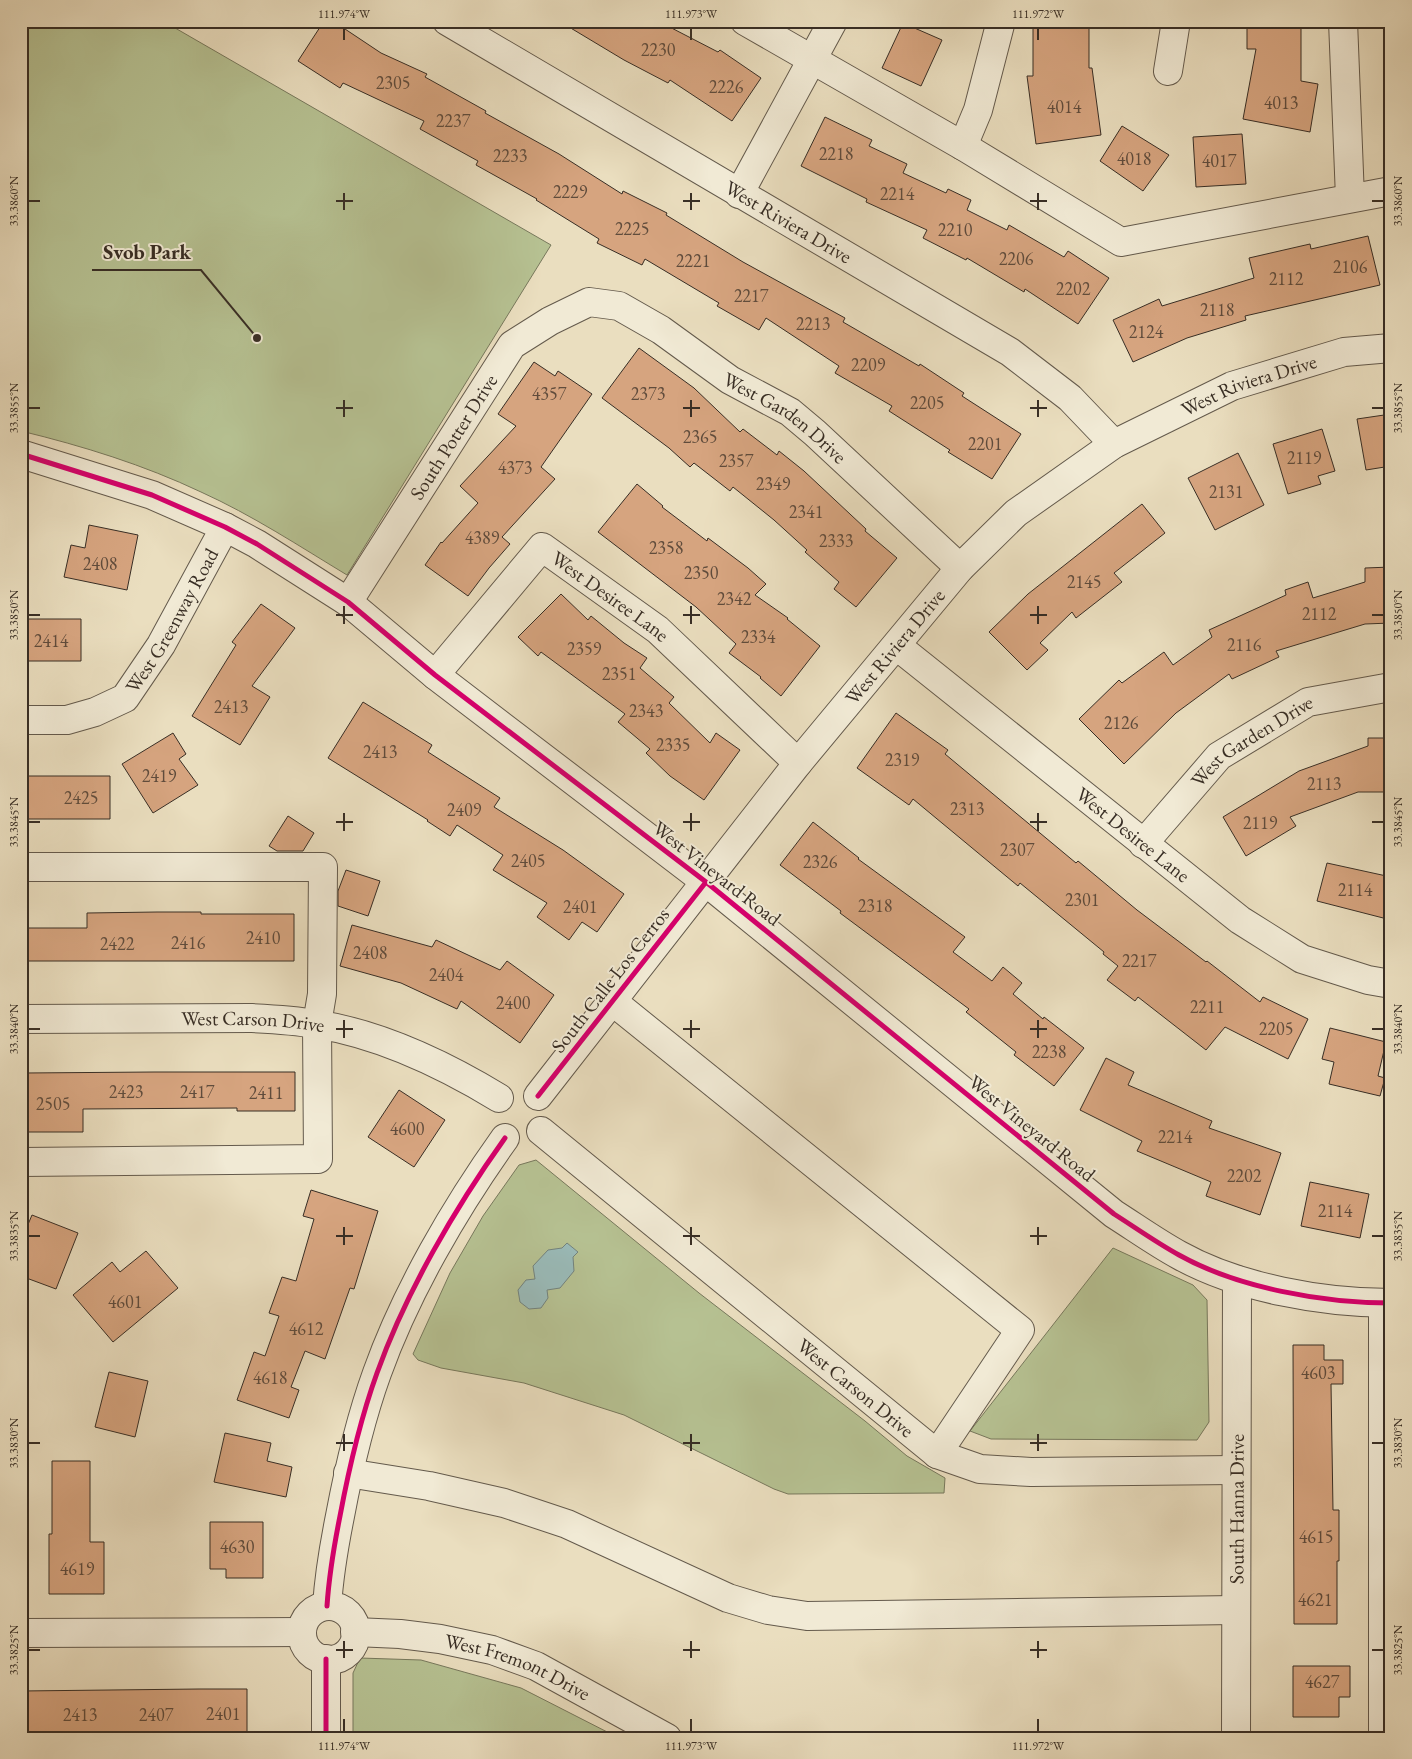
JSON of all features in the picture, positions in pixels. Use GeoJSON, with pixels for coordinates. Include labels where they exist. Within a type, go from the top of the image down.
{"type":"FeatureCollection","features":[{"type":"Feature","properties":{"kind":"street","name":"West Riviera Drive"},"geometry":{"type":"LineString","coordinates":[[447,21],[479,29],[739,194],[1010,352],[1070,398],[1114,444]]}},
{"type":"Feature","properties":{"kind":"street"},"geometry":{"type":"LineString","coordinates":[[745,21],[963,146],[1121,242],[1391,191]]}},
{"type":"Feature","properties":{"kind":"street"},"geometry":{"type":"LineString","coordinates":[[739,194],[833,21]]}},
{"type":"Feature","properties":{"kind":"street"},"geometry":{"type":"LineString","coordinates":[[963,146],[978,110],[1001,21]]}},
{"type":"Feature","properties":{"kind":"street"},"geometry":{"type":"LineString","coordinates":[[1168,71],[1176,21]]}},
{"type":"Feature","properties":{"kind":"street"},"geometry":{"type":"LineString","coordinates":[[1343,21],[1350,198]]}},
{"type":"Feature","properties":{"kind":"street","name":"West Garden Drive"},"geometry":{"type":"LineString","coordinates":[[589,302],[619,306],[661,330],[730,380],[790,412],[960,568]]}},
{"type":"Feature","properties":{"kind":"street","name":"South Potter Drive"},"geometry":{"type":"LineString","coordinates":[[348,602],[512,345],[550,320],[589,302]]}},
{"type":"Feature","properties":{"kind":"street","name":"West Riviera Drive"},"geometry":{"type":"LineString","coordinates":[[706,882],[798,763],[960,568],[1016,512],[1114,444],[1232,386],[1344,352],[1391,348]]}},
{"type":"Feature","properties":{"kind":"street","name":"West Vineyard Road"},"geometry":{"type":"LineString","coordinates":[[21,454],[152,495],[225,527],[258,544],[348,602],[434,675],[706,882],[1114,1214],[1180,1256],[1237,1280],[1314,1297],[1387,1303]]}},
{"type":"Feature","properties":{"kind":"street","name":"West Greenway Road"},"geometry":{"type":"LineString","coordinates":[[21,720],[67,720],[95,712],[125,698],[161,645],[225,527]]}},
{"type":"Feature","properties":{"kind":"street","name":"West Desiree Lane"},"geometry":{"type":"LineString","coordinates":[[434,675],[542,547],[658,630],[798,763]]}},
{"type":"Feature","properties":{"kind":"street","name":"West Desiree Lane"},"geometry":{"type":"LineString","coordinates":[[897,646],[1240,920],[1302,959],[1368,980],[1391,984]]}},
{"type":"Feature","properties":{"kind":"street","name":"West Garden Drive"},"geometry":{"type":"LineString","coordinates":[[1143,844],[1219,756],[1308,702],[1391,687]]}},
{"type":"Feature","properties":{"kind":"street"},"geometry":{"type":"LineString","coordinates":[[21,867],[323,867],[322,994],[317,1024],[318,1159],[21,1162]]}},
{"type":"Feature","properties":{"kind":"street","name":"South Calle Los Cerros"},"geometry":{"type":"LineString","coordinates":[[538,1096],[706,882]]}},
{"type":"Feature","properties":{"kind":"street"},"geometry":{"type":"LineString","coordinates":[[612,1001],[1020,1330],[938,1454]]}},
{"type":"Feature","properties":{"kind":"street","name":"West Carson Drive"},"geometry":{"type":"LineString","coordinates":[[21,1019],[250,1018],[317,1024],[379,1040],[406,1050],[442,1066],[499,1098]]}},
{"type":"Feature","properties":{"kind":"street"},"geometry":{"type":"LineString","coordinates":[[518,1089],[526,1089],[538,1096],[545,1107],[546,1113],[544,1126],[536,1136],[524,1142],[511,1141],[498,1132],[492,1114],[499,1098],[505,1093],[518,1089]]}},
{"type":"Feature","properties":{"kind":"street","name":"West Carson Drive"},"geometry":{"type":"LineString","coordinates":[[541,1131],[938,1454],[980,1469],[1031,1472],[1235,1470]]}},
{"type":"Feature","properties":{"kind":"street"},"geometry":{"type":"LineString","coordinates":[[327,1606],[333,1553],[348,1473],[357,1436],[377,1372],[420,1276],[439,1241],[505,1138]]}},
{"type":"Feature","properties":{"kind":"street","name":"South Hanna Drive"},"geometry":{"type":"LineString","coordinates":[[1236,1738],[1235,1470],[1237,1280]]}},
{"type":"Feature","properties":{"kind":"street"},"geometry":{"type":"LineString","coordinates":[[1384,1738],[1387,1303]]}},
{"type":"Feature","properties":{"kind":"street"},"geometry":{"type":"LineString","coordinates":[[348,1473],[429,1486],[504,1503],[567,1524],[728,1598],[768,1610],[807,1616],[1236,1610]]}},
{"type":"Feature","properties":{"kind":"street"},"geometry":{"type":"LineString","coordinates":[[327,1606],[341,1609],[347,1613],[354,1625],[355,1632],[355,1640],[347,1652],[334,1659],[318,1658],[311,1654],[303,1640],[302,1632],[307,1617],[312,1611],[327,1606]]}},
{"type":"Feature","properties":{"kind":"street"},"geometry":{"type":"LineString","coordinates":[[21,1633],[302,1632]]}},
{"type":"Feature","properties":{"kind":"street","name":"West Fremont Drive"},"geometry":{"type":"LineString","coordinates":[[355,1632],[400,1634],[440,1639],[492,1650],[536,1666],[667,1738]]}},
{"type":"Feature","properties":{"kind":"street"},"geometry":{"type":"LineString","coordinates":[[326,1659],[326,1738]]}},
{"type":"Feature","properties":{"kind":"green space"},"geometry":{"type":"Polygon","coordinates":[[[21,21],[163,21],[551,245],[347,575],[257,521],[179,482],[113,457],[21,431],[21,21]]]}},
{"type":"Feature","properties":{"kind":"green space"},"geometry":{"type":"Polygon","coordinates":[[[536,1160],[699,1293],[865,1421],[907,1456],[945,1478],[944,1493],[788,1494],[774,1489],[624,1415],[524,1383],[441,1368],[418,1360],[413,1354],[450,1273],[483,1216],[519,1165],[536,1160]]]}},
{"type":"Feature","properties":{"kind":"green space"},"geometry":{"type":"Polygon","coordinates":[[[1113,1248],[1193,1285],[1207,1300],[1209,1422],[1197,1440],[991,1439],[970,1431],[1113,1248]]]}},
{"type":"Feature","properties":{"kind":"green space"},"geometry":{"type":"Polygon","coordinates":[[[360,1658],[421,1660],[521,1688],[619,1738],[353,1738],[353,1673],[360,1658]]]}},
{"type":"Feature","properties":{"kind":"water"},"geometry":{"type":"Polygon","coordinates":[[[567,1243],[578,1252],[573,1257],[574,1271],[560,1288],[547,1290],[548,1298],[541,1308],[529,1309],[520,1302],[518,1290],[526,1280],[535,1279],[533,1266],[548,1250],[562,1248],[567,1243]]]}},
{"type":"Feature","properties":{"kind":"building"},"geometry":{"type":"Polygon","coordinates":[[[324,21],[333,21],[381,53],[427,74],[425,77],[559,154],[622,194],[623,191],[667,213],[666,215],[743,262],[845,318],[843,322],[919,366],[920,364],[964,393],[962,396],[1021,434],[992,479],[948,452],[950,450],[889,411],[892,406],[835,373],[839,366],[766,318],[759,330],[717,306],[719,303],[645,259],[642,265],[597,243],[599,239],[537,199],[476,165],[478,161],[420,129],[424,121],[343,83],[340,88],[298,61],[324,21]]]}},
{"type":"Feature","properties":{"kind":"building"},"geometry":{"type":"Polygon","coordinates":[[[559,21],[658,21],[718,52],[720,50],[761,78],[732,121],[670,80],[668,83],[624,60],[559,21]]]}},
{"type":"Feature","properties":{"kind":"building"},"geometry":{"type":"Polygon","coordinates":[[[1033,21],[1089,21],[1089,68],[1092,68],[1101,135],[1036,144],[1027,76],[1033,76],[1033,21]]]}},
{"type":"Feature","properties":{"kind":"building"},"geometry":{"type":"Polygon","coordinates":[[[1247,21],[1301,21],[1301,81],[1318,84],[1310,132],[1243,119],[1256,49],[1247,49],[1247,21]]]}},
{"type":"Feature","properties":{"kind":"building"},"geometry":{"type":"Polygon","coordinates":[[[903,23],[942,40],[921,86],[882,68],[903,23]]]}},
{"type":"Feature","properties":{"kind":"building"},"geometry":{"type":"Polygon","coordinates":[[[825,117],[872,140],[869,146],[907,164],[903,173],[946,193],[948,189],[971,200],[967,210],[1007,230],[1009,225],[1064,257],[1068,251],[1109,278],[1078,324],[1025,289],[1024,292],[967,258],[966,260],[923,238],[927,230],[866,202],[867,199],[801,166],[825,117]]]}},
{"type":"Feature","properties":{"kind":"building"},"geometry":{"type":"Polygon","coordinates":[[[1122,126],[1169,155],[1143,191],[1100,161],[1122,126]]]}},
{"type":"Feature","properties":{"kind":"building"},"geometry":{"type":"Polygon","coordinates":[[[1242,134],[1246,184],[1196,187],[1193,137],[1242,134]]]}},
{"type":"Feature","properties":{"kind":"building"},"geometry":{"type":"Polygon","coordinates":[[[1368,236],[1380,285],[1245,316],[1246,320],[1187,338],[1133,362],[1113,320],[1159,299],[1162,306],[1254,278],[1249,258],[1310,244],[1311,249],[1368,236]]]}},
{"type":"Feature","properties":{"kind":"building"},"geometry":{"type":"Polygon","coordinates":[[[639,348],[694,388],[740,432],[743,429],[777,455],[779,451],[804,471],[866,529],[865,531],[897,558],[856,607],[834,589],[839,582],[805,552],[807,550],[774,520],[733,487],[730,491],[694,463],[690,467],[669,448],[602,398],[639,348]]]}},
{"type":"Feature","properties":{"kind":"building"},"geometry":{"type":"Polygon","coordinates":[[[534,362],[555,376],[558,371],[592,394],[541,467],[555,479],[502,537],[510,544],[468,596],[425,565],[441,542],[478,503],[460,486],[516,426],[498,414],[534,362]]]}},
{"type":"Feature","properties":{"kind":"building"},"geometry":{"type":"Polygon","coordinates":[[[1391,414],[1391,466],[1366,470],[1357,419],[1391,414]]]}},
{"type":"Feature","properties":{"kind":"building"},"geometry":{"type":"Polygon","coordinates":[[[1322,429],[1335,471],[1318,476],[1321,484],[1288,494],[1273,444],[1322,429]]]}},
{"type":"Feature","properties":{"kind":"building"},"geometry":{"type":"Polygon","coordinates":[[[1238,453],[1264,505],[1215,530],[1188,478],[1238,453]]]}},
{"type":"Feature","properties":{"kind":"building"},"geometry":{"type":"Polygon","coordinates":[[[637,484],[662,507],[707,541],[708,538],[748,568],[766,584],[755,595],[788,618],[820,646],[781,696],[761,677],[729,653],[736,644],[696,607],[598,532],[637,484]]]}},
{"type":"Feature","properties":{"kind":"building"},"geometry":{"type":"Polygon","coordinates":[[[1142,504],[1165,533],[1114,573],[1122,582],[1076,618],[1072,612],[1040,643],[1048,650],[1027,670],[989,632],[1028,594],[1142,504]]]}},
{"type":"Feature","properties":{"kind":"building"},"geometry":{"type":"Polygon","coordinates":[[[89,525],[138,535],[127,590],[64,577],[71,545],[85,548],[89,525]]]}},
{"type":"Feature","properties":{"kind":"building"},"geometry":{"type":"Polygon","coordinates":[[[1391,567],[1391,623],[1365,624],[1276,651],[1279,657],[1232,679],[1229,674],[1176,713],[1124,764],[1079,719],[1119,680],[1122,683],[1164,652],[1173,665],[1212,637],[1209,630],[1286,595],[1285,590],[1308,582],[1313,598],[1365,582],[1365,568],[1391,567]]]}},
{"type":"Feature","properties":{"kind":"building"},"geometry":{"type":"Polygon","coordinates":[[[561,594],[588,620],[591,616],[624,643],[647,658],[640,668],[674,697],[669,703],[710,743],[716,733],[740,750],[704,800],[670,776],[646,753],[650,749],[618,722],[625,714],[541,652],[538,656],[518,637],[561,594]]]}},
{"type":"Feature","properties":{"kind":"building"},"geometry":{"type":"Polygon","coordinates":[[[261,604],[295,628],[252,686],[270,697],[240,745],[192,716],[236,645],[232,642],[261,604]]]}},
{"type":"Feature","properties":{"kind":"building"},"geometry":{"type":"Polygon","coordinates":[[[21,619],[81,619],[81,661],[21,661],[21,619]]]}},
{"type":"Feature","properties":{"kind":"building"},"geometry":{"type":"Polygon","coordinates":[[[363,702],[432,745],[428,752],[500,798],[494,807],[563,850],[624,894],[597,932],[582,922],[569,940],[537,917],[547,903],[493,870],[503,855],[457,825],[450,836],[428,820],[328,758],[363,702]]]}},
{"type":"Feature","properties":{"kind":"building"},"geometry":{"type":"Polygon","coordinates":[[[896,713],[948,750],[945,754],[1076,863],[1078,861],[1137,910],[1206,962],[1260,1002],[1263,997],[1308,1019],[1288,1059],[1225,1027],[1206,1050],[1138,997],[1135,1001],[1107,980],[1118,966],[1103,954],[1104,952],[1020,883],[1018,886],[913,799],[909,805],[857,768],[896,713]]]}},
{"type":"Feature","properties":{"kind":"building"},"geometry":{"type":"Polygon","coordinates":[[[173,733],[186,754],[179,759],[198,785],[153,813],[122,764],[173,733]]]}},
{"type":"Feature","properties":{"kind":"building"},"geometry":{"type":"Polygon","coordinates":[[[1368,738],[1391,738],[1391,792],[1358,792],[1290,817],[1296,826],[1246,856],[1223,817],[1299,771],[1368,746],[1368,738]]]}},
{"type":"Feature","properties":{"kind":"building"},"geometry":{"type":"Polygon","coordinates":[[[21,776],[110,776],[110,819],[21,819],[21,776]]]}},
{"type":"Feature","properties":{"kind":"building"},"geometry":{"type":"Polygon","coordinates":[[[288,816],[314,833],[303,851],[277,851],[269,846],[288,816]]]}},
{"type":"Feature","properties":{"kind":"building"},"geometry":{"type":"Polygon","coordinates":[[[813,822],[858,859],[965,937],[953,952],[992,981],[1003,967],[1022,983],[1013,994],[1043,1019],[1044,1017],[1084,1048],[1054,1086],[1014,1055],[1016,1052],[966,1012],[969,1009],[840,913],[841,911],[780,865],[813,822]]]}},
{"type":"Feature","properties":{"kind":"building"},"geometry":{"type":"Polygon","coordinates":[[[1327,863],[1391,877],[1391,920],[1317,901],[1327,863]]]}},
{"type":"Feature","properties":{"kind":"building"},"geometry":{"type":"Polygon","coordinates":[[[346,870],[380,881],[368,916],[338,906],[338,891],[346,870]]]}},
{"type":"Feature","properties":{"kind":"building"},"geometry":{"type":"Polygon","coordinates":[[[87,913],[294,914],[294,961],[21,961],[21,928],[87,928],[87,913]]]}},
{"type":"Feature","properties":{"kind":"building"},"geometry":{"type":"Polygon","coordinates":[[[352,925],[432,947],[436,940],[500,970],[507,961],[554,995],[520,1043],[461,1001],[457,1009],[401,983],[340,966],[352,925]]]}},
{"type":"Feature","properties":{"kind":"building"},"geometry":{"type":"Polygon","coordinates":[[[1330,1028],[1386,1042],[1378,1076],[1385,1078],[1380,1096],[1329,1084],[1334,1062],[1322,1059],[1330,1028]]]}},
{"type":"Feature","properties":{"kind":"building"},"geometry":{"type":"Polygon","coordinates":[[[1106,1058],[1134,1072],[1128,1085],[1212,1121],[1209,1128],[1281,1153],[1260,1215],[1206,1196],[1211,1182],[1137,1151],[1142,1141],[1080,1110],[1106,1058]]]}},
{"type":"Feature","properties":{"kind":"building"},"geometry":{"type":"Polygon","coordinates":[[[295,1072],[295,1111],[237,1111],[237,1108],[83,1109],[83,1132],[24,1132],[24,1073],[295,1072]]]}},
{"type":"Feature","properties":{"kind":"building"},"geometry":{"type":"Polygon","coordinates":[[[399,1090],[445,1120],[414,1167],[368,1137],[399,1090]]]}},
{"type":"Feature","properties":{"kind":"building"},"geometry":{"type":"Polygon","coordinates":[[[1310,1182],[1369,1194],[1360,1238],[1301,1226],[1310,1182]]]}},
{"type":"Feature","properties":{"kind":"building"},"geometry":{"type":"Polygon","coordinates":[[[311,1190],[378,1211],[354,1289],[350,1288],[325,1359],[305,1351],[291,1387],[299,1390],[289,1418],[237,1400],[254,1352],[265,1356],[279,1316],[269,1313],[282,1277],[296,1281],[314,1219],[303,1216],[311,1190]]]}},
{"type":"Feature","properties":{"kind":"building"},"geometry":{"type":"Polygon","coordinates":[[[32,1215],[78,1233],[56,1289],[21,1276],[21,1241],[32,1215]]]}},
{"type":"Feature","properties":{"kind":"building"},"geometry":{"type":"Polygon","coordinates":[[[146,1251],[178,1288],[113,1342],[73,1295],[112,1262],[120,1272],[146,1251]]]}},
{"type":"Feature","properties":{"kind":"building"},"geometry":{"type":"Polygon","coordinates":[[[1293,1345],[1324,1345],[1324,1360],[1343,1360],[1343,1384],[1331,1384],[1333,1510],[1339,1510],[1337,1624],[1294,1624],[1293,1345]]]}},
{"type":"Feature","properties":{"kind":"building"},"geometry":{"type":"Polygon","coordinates":[[[109,1372],[148,1381],[135,1437],[95,1427],[109,1372]]]}},
{"type":"Feature","properties":{"kind":"building"},"geometry":{"type":"Polygon","coordinates":[[[225,1433],[271,1443],[267,1461],[292,1467],[286,1497],[214,1482],[225,1433]]]}},
{"type":"Feature","properties":{"kind":"building"},"geometry":{"type":"Polygon","coordinates":[[[52,1461],[90,1461],[90,1542],[104,1542],[104,1594],[49,1594],[49,1534],[52,1534],[52,1461]]]}},
{"type":"Feature","properties":{"kind":"building"},"geometry":{"type":"Polygon","coordinates":[[[210,1522],[263,1522],[263,1578],[226,1578],[226,1569],[210,1569],[210,1522]]]}},
{"type":"Feature","properties":{"kind":"building"},"geometry":{"type":"Polygon","coordinates":[[[1293,1666],[1350,1666],[1350,1697],[1339,1697],[1339,1717],[1293,1717],[1293,1666]]]}},
{"type":"Feature","properties":{"kind":"building"},"geometry":{"type":"Polygon","coordinates":[[[247,1689],[247,1738],[21,1738],[21,1691],[247,1689]]]}},
{"type":"Feature","properties":{"kind":"cycle path"},"geometry":{"type":"LineString","coordinates":[[21,454],[152,495],[225,527],[257,544],[348,602],[435,675],[706,882],[1114,1214],[1163,1246],[1202,1267],[1254,1285],[1310,1297],[1391,1303]]}},
{"type":"Feature","properties":{"kind":"cycle path"},"geometry":{"type":"LineString","coordinates":[[538,1096],[706,882]]}},
{"type":"Feature","properties":{"kind":"cycle path"},"geometry":{"type":"LineString","coordinates":[[327,1606],[334,1550],[347,1480],[360,1426],[377,1373],[402,1312],[433,1251],[468,1193],[505,1138]]}},
{"type":"Feature","properties":{"kind":"cycle path"},"geometry":{"type":"LineString","coordinates":[[326,1659],[326,1738]]}},
{"type":"Feature","properties":{"kind":"place","name":"Svob Park"},"geometry":{"type":"Point","coordinates":[257,338]}}]}
